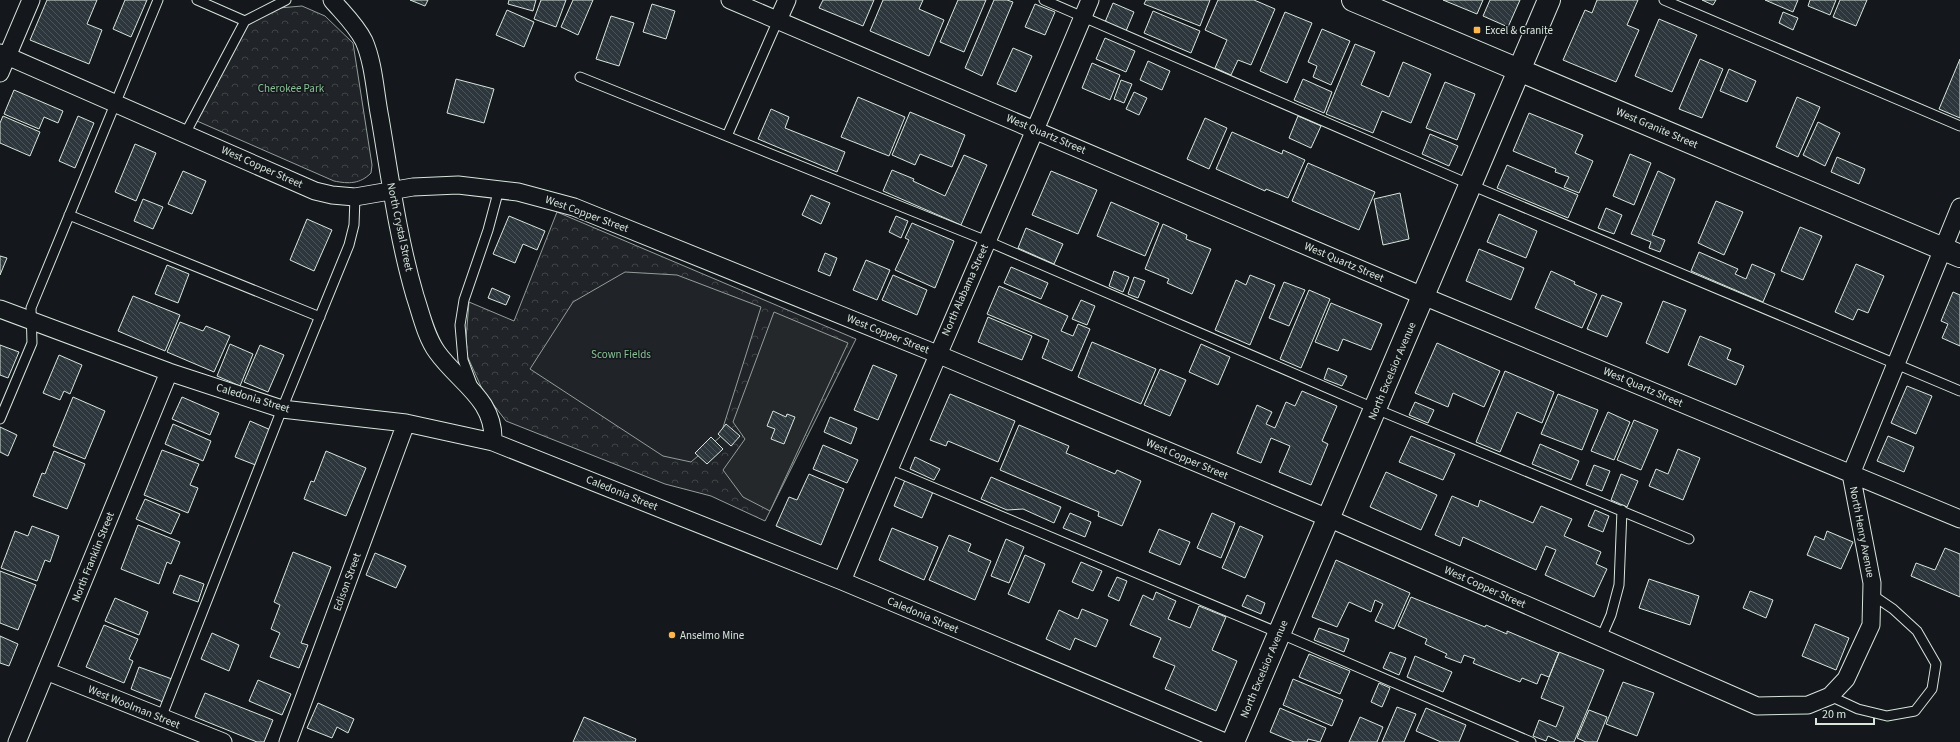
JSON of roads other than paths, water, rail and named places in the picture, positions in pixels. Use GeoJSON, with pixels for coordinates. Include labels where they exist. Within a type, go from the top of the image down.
{"type":"FeatureCollection","features":[{"type":"Feature","properties":{"kind":"street"},"geometry":{"type":"LineString","coordinates":[[0,73],[4,55],[31,0]]}},
{"type":"Feature","properties":{"kind":"street","name":"North Crystal Street"},"geometry":{"type":"LineString","coordinates":[[332,0],[357,30],[369,55],[392,190],[415,296],[430,338],[437,352],[475,393],[489,414],[493,428],[493,442]]}},
{"type":"Feature","properties":{"kind":"street","name":"West Quartz Street"},"geometry":{"type":"LineString","coordinates":[[730,0],[1423,296],[1960,519]]}},
{"type":"Feature","properties":{"kind":"street"},"geometry":{"type":"LineString","coordinates":[[778,20],[787,0]]}},
{"type":"Feature","properties":{"kind":"street","name":"North Alabama Street"},"geometry":{"type":"LineString","coordinates":[[842,581],[937,354],[1036,130],[1090,0]]}},
{"type":"Feature","properties":{"kind":"street","name":"West Granite Street"},"geometry":{"type":"LineString","coordinates":[[1353,0],[1951,252]]}},
{"type":"Feature","properties":{"kind":"street","name":"North Excelsior Avenue"},"geometry":{"type":"LineString","coordinates":[[1233,742],[1549,0]]}},
{"type":"Feature","properties":{"kind":"street","name":"West Copper Street"},"geometry":{"type":"LineString","coordinates":[[4,55],[315,191],[332,196],[355,197],[392,190],[432,185],[458,185],[518,192],[574,207],[937,354],[1328,518],[1757,706]]}},
{"type":"Feature","properties":{"kind":"street","name":"North Henry Avenue"},"geometry":{"type":"LineString","coordinates":[[1757,706],[1808,705],[1830,696],[1846,679],[1871,625],[1872,583],[1851,474],[1896,363],[1951,252],[1960,207]]}},
{"type":"Feature","properties":{"kind":"street","name":"Caledonia Street"},"geometry":{"type":"LineString","coordinates":[[0,310],[169,372],[282,409],[406,423],[493,442],[842,581],[1225,742]]}},
{"type":"Feature","properties":{"kind":"street","name":"North Franklin Street"},"geometry":{"type":"LineString","coordinates":[[17,742],[169,372]]}},
{"type":"Feature","properties":{"kind":"street","name":"Edison Street"},"geometry":{"type":"LineString","coordinates":[[288,742],[406,423]]}},
{"type":"Feature","properties":{"kind":"street","name":"West Woolman Street"},"geometry":{"type":"LineString","coordinates":[[46,671],[223,742]]}},
{"type":"Feature","properties":{"kind":"lane"},"geometry":{"type":"LineString","coordinates":[[0,419],[32,343],[31,308],[158,0]]}},
{"type":"Feature","properties":{"kind":"lane"},"geometry":{"type":"LineString","coordinates":[[197,0],[245,21]]}},
{"type":"Feature","properties":{"kind":"lane"},"geometry":{"type":"LineString","coordinates":[[185,134],[245,21],[286,0]]}},
{"type":"Feature","properties":{"kind":"lane"},"geometry":{"type":"LineString","coordinates":[[1044,0],[1471,185],[1960,391]]}},
{"type":"Feature","properties":{"kind":"lane"},"geometry":{"type":"LineString","coordinates":[[1664,0],[1960,126]]}},
{"type":"Feature","properties":{"kind":"lane"},"geometry":{"type":"LineString","coordinates":[[727,136],[778,20]]}},
{"type":"Feature","properties":{"kind":"lane"},"geometry":{"type":"LineString","coordinates":[[580,77],[986,241],[1376,409],[1689,539]]}},
{"type":"Feature","properties":{"kind":"lane"},"geometry":{"type":"LineString","coordinates":[[475,393],[463,360],[460,325],[464,300],[485,237],[498,190]]}},
{"type":"Feature","properties":{"kind":"lane"},"geometry":{"type":"LineString","coordinates":[[162,718],[282,409],[349,245],[354,225],[355,197]]}},
{"type":"Feature","properties":{"kind":"lane"},"geometry":{"type":"LineString","coordinates":[[69,215],[320,317]]}},
{"type":"Feature","properties":{"kind":"lane"},"geometry":{"type":"LineString","coordinates":[[889,469],[1279,633],[1531,742]]}},
{"type":"Feature","properties":{"kind":"lane"},"geometry":{"type":"LineString","coordinates":[[1601,638],[1611,615],[1619,585],[1622,510]]}},
{"type":"Feature","properties":{"kind":"lane"},"geometry":{"type":"LineString","coordinates":[[1830,696],[1858,709],[1887,716],[1915,711],[1932,689],[1936,664],[1917,631],[1893,609],[1871,594]]}},
{"type":"Feature","properties":{"kind":"place","name":"Excel & Granite"},"geometry":{"type":"Point","coordinates":[1477,30]}},
{"type":"Feature","properties":{"kind":"place","name":"Anselmo Mine"},"geometry":{"type":"Point","coordinates":[672,635]}},
{"type":"Feature","properties":{"kind":"park label","name":"Cherokee Park"},"geometry":{"type":"Point","coordinates":[291,88]}},
{"type":"Feature","properties":{"kind":"park label","name":"Scown Fields"},"geometry":{"type":"Point","coordinates":[621,354]}}]}
